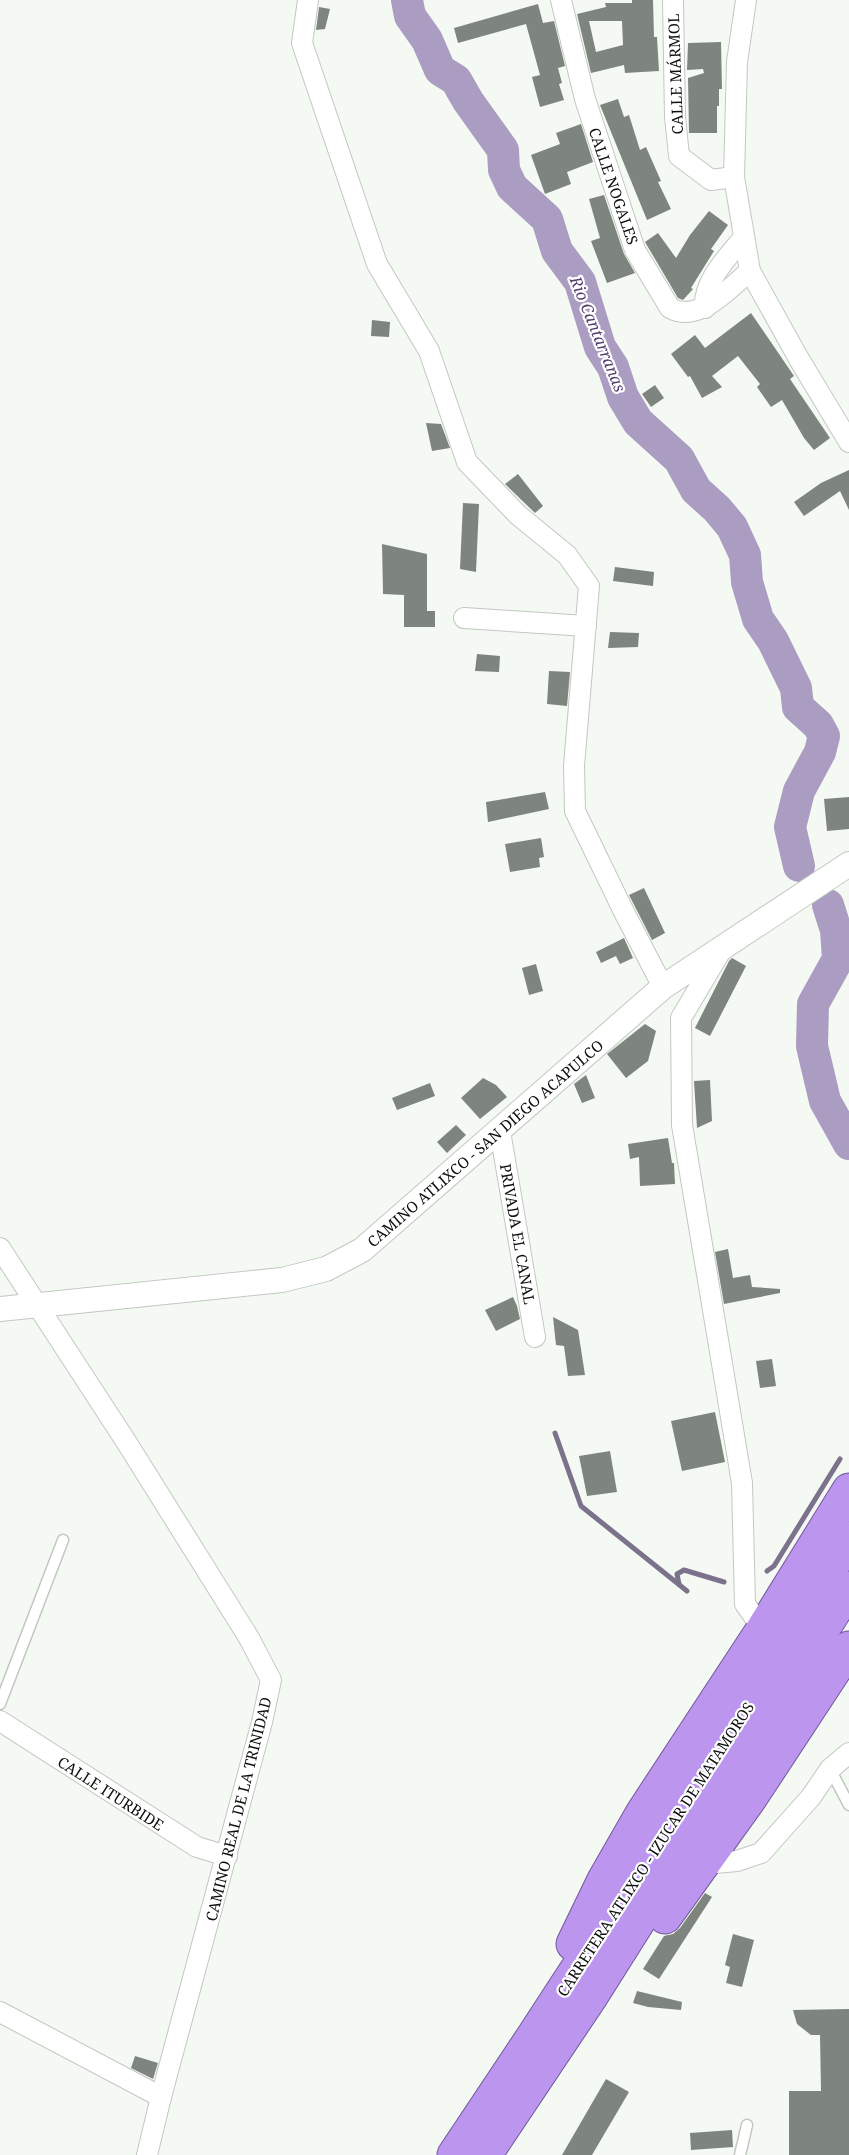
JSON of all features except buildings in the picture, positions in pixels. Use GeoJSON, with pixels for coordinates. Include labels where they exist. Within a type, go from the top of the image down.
{"type":"FeatureCollection","features":[{"type":"Feature","properties":{"kind":"highway"},"geometry":{"type":"LineString","coordinates":[[534,2035],[570,1951],[623,1846],[763,1629],[849,1490]]}},
{"type":"Feature","properties":{"kind":"highway","name":"CARRETERA ATLIXCO - IZUCAR DE MATAMOROS"},"geometry":{"type":"LineString","coordinates":[[454,2155],[747,1708],[849,1538]]}},
{"type":"Feature","properties":{"kind":"highway","name":"CARRETERA ATLIXCO - IZUCAR DE MATAMOROS"},"geometry":{"type":"LineString","coordinates":[[493,2149],[849,1588]]}},
{"type":"Feature","properties":{"kind":"highway"},"geometry":{"type":"LineString","coordinates":[[592,1995],[651,1934],[704,1864],[849,1648]]}},
{"type":"Feature","properties":{"kind":"street"},"geometry":{"type":"LineString","coordinates":[[308,0],[302,43],[376,264],[429,351],[467,462],[518,515],[567,555],[589,586],[574,766],[575,811],[663,987]]}},
{"type":"Feature","properties":{"kind":"street","name":"CALLE NOGALES"},"geometry":{"type":"LineString","coordinates":[[561,0],[585,99],[635,250],[670,308],[677,312],[705,308]]}},
{"type":"Feature","properties":{"kind":"street","name":"CALLE MÁRMOL"},"geometry":{"type":"LineString","coordinates":[[673,0],[675,117],[679,156],[711,180],[734,177]]}},
{"type":"Feature","properties":{"kind":"street"},"geometry":{"type":"LineString","coordinates":[[746,0],[737,62],[734,177],[750,271],[849,442]]}},
{"type":"Feature","properties":{"kind":"street"},"geometry":{"type":"LineString","coordinates":[[705,308],[704,297],[717,270],[744,237]]}},
{"type":"Feature","properties":{"kind":"street"},"geometry":{"type":"LineString","coordinates":[[705,308],[750,271]]}},
{"type":"Feature","properties":{"kind":"street"},"geometry":{"type":"LineString","coordinates":[[464,618],[586,626]]}},
{"type":"Feature","properties":{"kind":"street","name":"CAMINO ATLIXCO - SAN DIEGO ACAPULCO"},"geometry":{"type":"LineString","coordinates":[[0,1309],[38,1307],[282,1280],[326,1269],[362,1250],[663,987],[849,864]]}},
{"type":"Feature","properties":{"kind":"street"},"geometry":{"type":"LineString","coordinates":[[731,942],[681,1018],[682,1125],[742,1483],[745,1604],[763,1629]]}},
{"type":"Feature","properties":{"kind":"street","name":"PRIVADA EL CANAL"},"geometry":{"type":"LineString","coordinates":[[500,1131],[535,1337]]}},
{"type":"Feature","properties":{"kind":"street","name":"CAMINO REAL DE LA TRINIDAD"},"geometry":{"type":"LineString","coordinates":[[0,1248],[127,1443],[249,1638],[271,1680],[262,1722],[147,2155]]}},
{"type":"Feature","properties":{"kind":"street","name":"CALLE ITURBIDE"},"geometry":{"type":"LineString","coordinates":[[0,1721],[197,1847],[227,1856]]}},
{"type":"Feature","properties":{"kind":"street"},"geometry":{"type":"LineString","coordinates":[[704,1864],[737,1861],[761,1853],[810,1797],[830,1769],[849,1753]]}},
{"type":"Feature","properties":{"kind":"street"},"geometry":{"type":"LineString","coordinates":[[0,2012],[161,2097]]}},
{"type":"Feature","properties":{"kind":"lane"},"geometry":{"type":"LineString","coordinates":[[0,1704],[63,1540]]}},
{"type":"Feature","properties":{"kind":"lane"},"geometry":{"type":"LineString","coordinates":[[830,1769],[849,1805]]}},
{"type":"Feature","properties":{"kind":"lane"},"geometry":{"type":"LineString","coordinates":[[740,2155],[747,2125]]}},
{"type":"Feature","properties":{"kind":"waterway","name":"Rio Cantarranas"},"geometry":{"type":"LineString","coordinates":[[407,0],[410,16],[427,40],[440,70],[456,80],[503,150],[504,170],[512,187],[547,219],[557,251],[580,282],[600,347],[613,367],[623,397],[638,422],[679,459],[696,490],[717,509],[732,527],[745,555],[747,582],[758,619],[773,641],[796,688],[798,707],[818,725],[824,736],[820,752],[799,791],[790,827],[799,866]]}},
{"type":"Feature","properties":{"kind":"waterway","name":"Rio Cantarranas"},"geometry":{"type":"LineString","coordinates":[[828,905],[836,930],[838,959],[813,1004],[812,1046],[825,1101],[849,1144]]}},
{"type":"Feature","properties":{"kind":"waterway"},"geometry":{"type":"LineString","coordinates":[[555,1433],[581,1506],[687,1591]]}},
{"type":"Feature","properties":{"kind":"waterway"},"geometry":{"type":"LineString","coordinates":[[767,1571],[774,1566],[840,1459]]}},
{"type":"Feature","properties":{"kind":"waterway"},"geometry":{"type":"LineString","coordinates":[[679,1584],[677,1574],[684,1570],[724,1582]]}}]}
